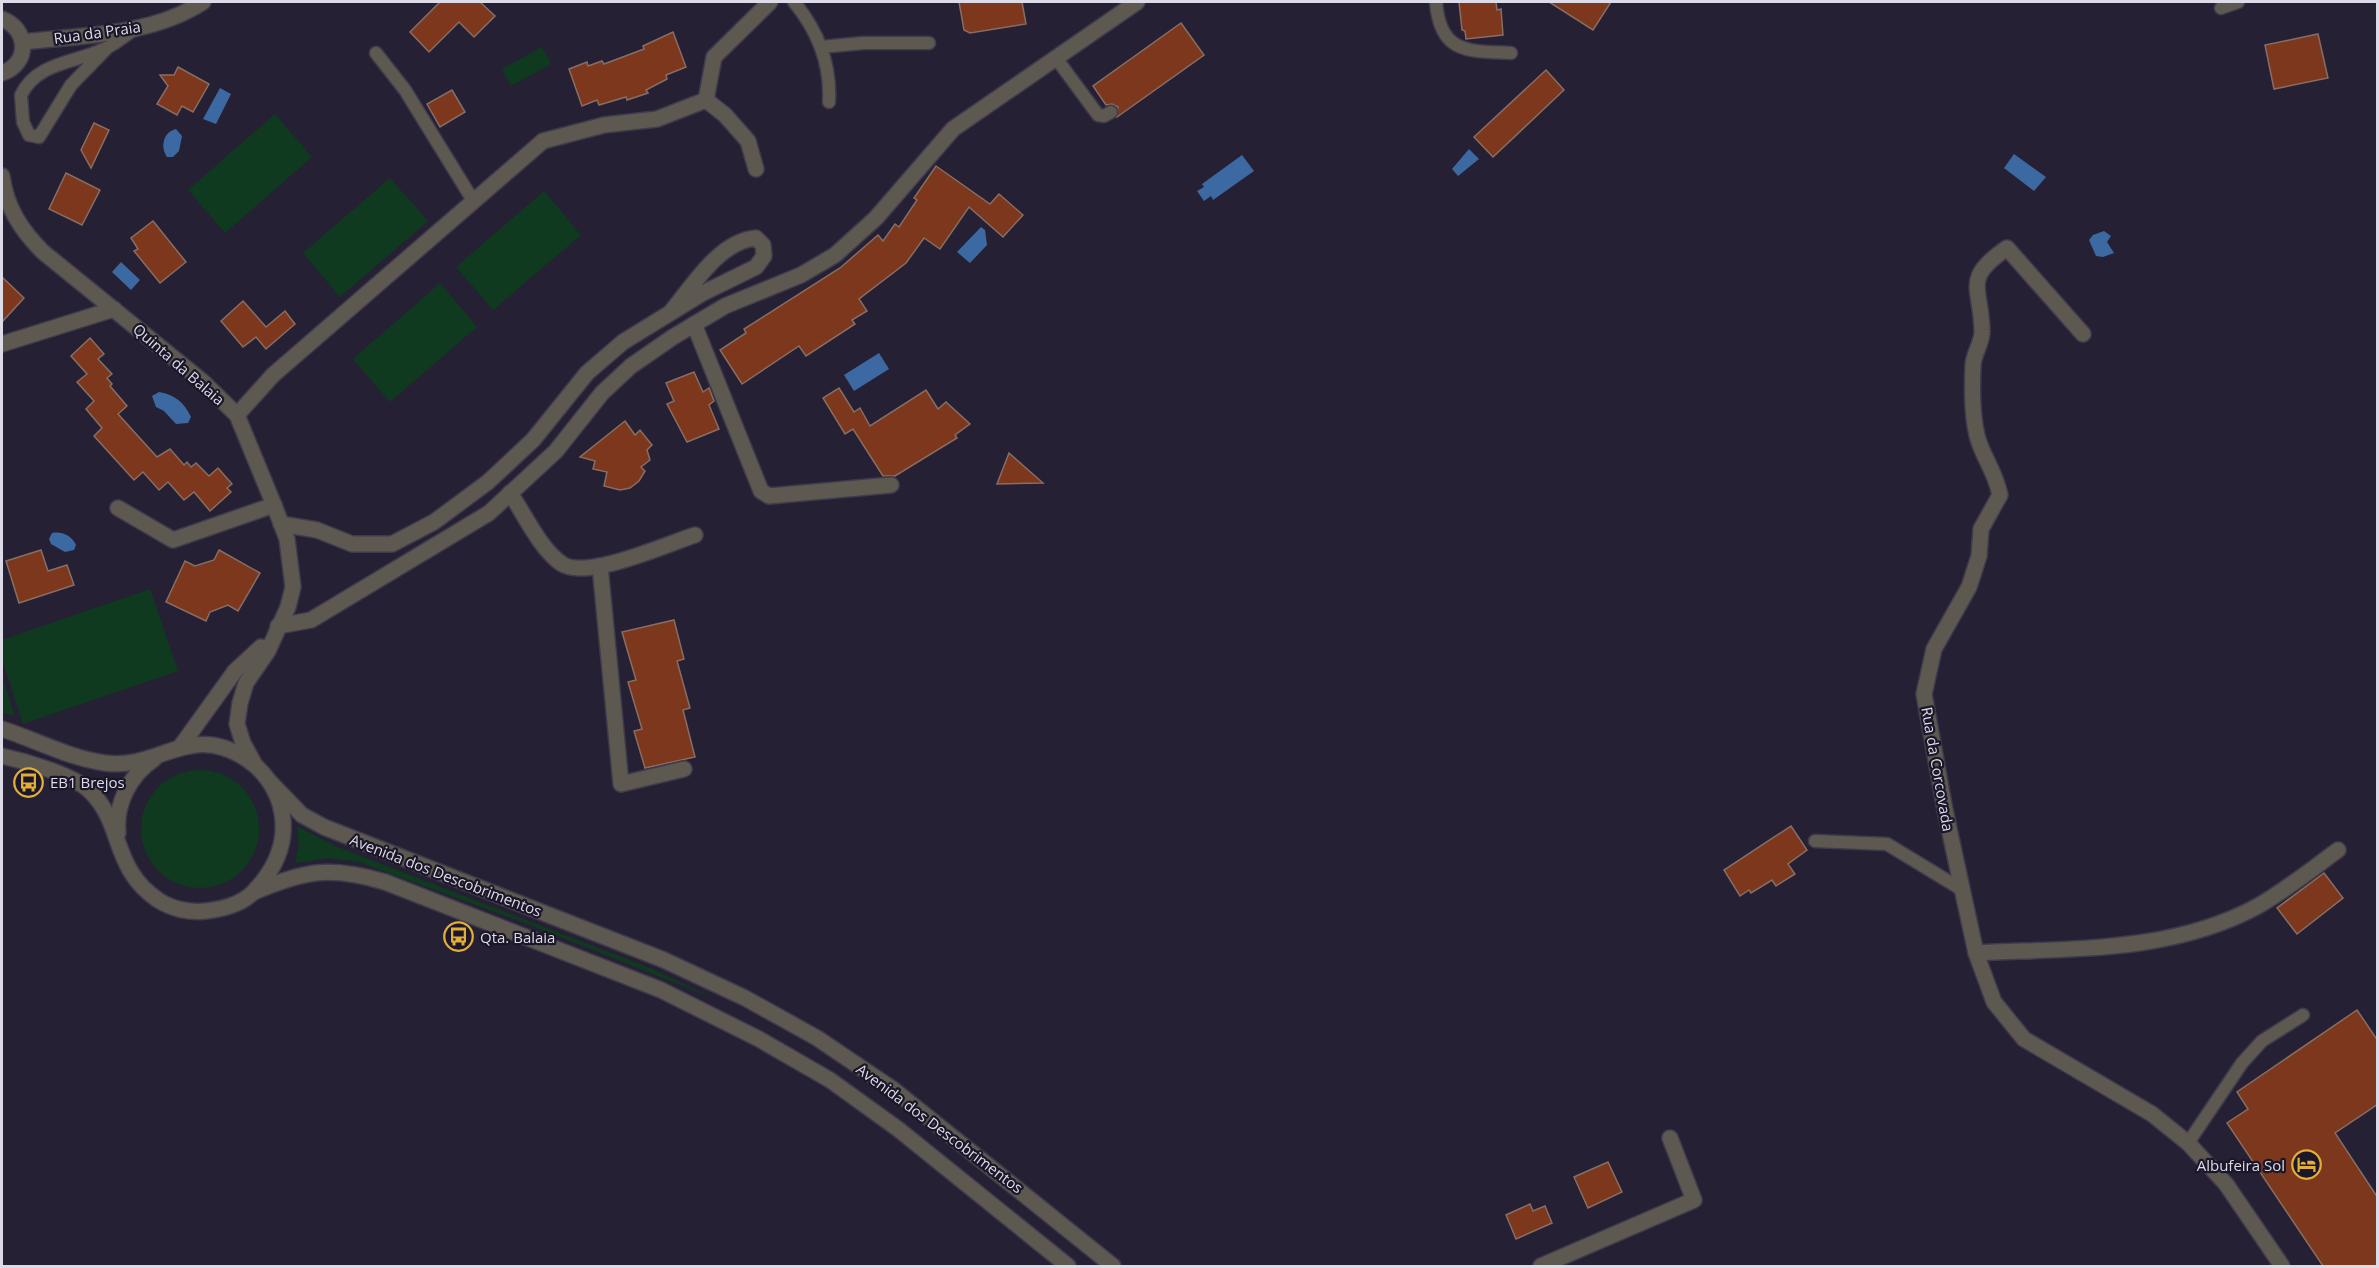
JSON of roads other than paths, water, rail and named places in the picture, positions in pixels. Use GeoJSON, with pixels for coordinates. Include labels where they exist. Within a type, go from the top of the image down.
{"type":"FeatureCollection","features":[{"type":"Feature","properties":{"kind":"street","name":"Rua da Praia"},"geometry":{"type":"LineString","coordinates":[[22,42],[133,30],[191,10],[203,2]]}},
{"type":"Feature","properties":{"kind":"street"},"geometry":{"type":"LineString","coordinates":[[706,100],[714,57],[770,2]]}},
{"type":"Feature","properties":{"kind":"street"},"geometry":{"type":"LineString","coordinates":[[278,626],[311,620],[321,615],[489,513],[556,452],[602,393],[631,366],[725,306],[801,274],[835,255],[876,218],[953,129],[1137,2]]}},
{"type":"Feature","properties":{"kind":"street"},"geometry":{"type":"LineString","coordinates":[[2,19],[15,27],[22,42],[20,59],[15,66],[2,73]]}},
{"type":"Feature","properties":{"kind":"street"},"geometry":{"type":"LineString","coordinates":[[706,100],[725,115],[748,141],[756,169]]}},
{"type":"Feature","properties":{"kind":"street"},"geometry":{"type":"LineString","coordinates":[[237,416],[273,375],[543,141],[604,125],[657,119],[706,100]]}},
{"type":"Feature","properties":{"kind":"street","name":"Quinta da Balaia"},"geometry":{"type":"LineString","coordinates":[[2,176],[3,190],[13,214],[26,235],[43,252],[202,381],[237,416],[287,539],[293,586],[288,607],[268,651],[246,683],[240,703],[237,724],[243,743],[255,765]]}},
{"type":"Feature","properties":{"kind":"street"},"geometry":{"type":"LineString","coordinates":[[281,524],[317,530],[352,544],[392,544],[434,522],[488,482],[533,440],[587,373],[623,342],[735,275],[756,267],[764,256],[763,245],[756,238],[745,239],[729,248],[670,313]]}},
{"type":"Feature","properties":{"kind":"street","name":"Rua da Corcovada"},"geometry":{"type":"LineString","coordinates":[[2083,334],[2007,248],[1985,263],[1975,285],[1983,333],[1972,363],[1974,398],[1978,439],[1995,473],[2000,495],[1981,529],[1979,556],[1969,587],[1934,649],[1924,694],[1961,889],[1976,953],[1994,1002],[2024,1039],[2152,1114],[2188,1143],[2226,1184],[2282,1266]]}},
{"type":"Feature","properties":{"kind":"street"},"geometry":{"type":"LineString","coordinates":[[2,344],[114,309]]}},
{"type":"Feature","properties":{"kind":"street"},"geometry":{"type":"LineString","coordinates":[[694,324],[761,491],[769,495],[891,485]]}},
{"type":"Feature","properties":{"kind":"street"},"geometry":{"type":"LineString","coordinates":[[510,493],[549,552],[563,565],[582,569],[600,566],[695,535]]}},
{"type":"Feature","properties":{"kind":"street"},"geometry":{"type":"LineString","coordinates":[[118,508],[173,540],[274,505]]}},
{"type":"Feature","properties":{"kind":"street"},"geometry":{"type":"LineString","coordinates":[[600,566],[621,784],[684,769]]}},
{"type":"Feature","properties":{"kind":"street","name":"Quinta da Balaia"},"geometry":{"type":"LineString","coordinates":[[181,746],[235,671],[278,626]]}},
{"type":"Feature","properties":{"kind":"street"},"geometry":{"type":"LineString","coordinates":[[2,729],[83,759],[107,764],[126,764],[181,746],[203,744],[221,747],[239,754],[255,765],[269,781],[280,802],[284,825],[281,850],[273,870],[255,892],[240,902],[220,910],[198,912],[179,909],[163,903],[144,890],[129,873],[102,806],[89,790],[71,779],[2,756]]}},
{"type":"Feature","properties":{"kind":"street"},"geometry":{"type":"LineString","coordinates":[[119,848],[117,823],[120,804],[130,782],[144,766],[163,753]]}},
{"type":"Feature","properties":{"kind":"street","name":"Avenida dos Descobrimentos"},"geometry":{"type":"LineString","coordinates":[[269,781],[302,815],[324,827],[664,960],[745,998],[817,1038],[894,1090],[1113,1266]]}},
{"type":"Feature","properties":{"kind":"street"},"geometry":{"type":"LineString","coordinates":[[1976,953],[2146,944],[2194,931],[2258,906],[2338,850]]}},
{"type":"Feature","properties":{"kind":"street","name":"Avenida dos Descobrimentos"},"geometry":{"type":"LineString","coordinates":[[255,892],[288,878],[315,873],[350,872],[385,882],[661,990],[759,1038],[830,1080],[898,1129],[1068,1266]]}},
{"type":"Feature","properties":{"kind":"street"},"geometry":{"type":"LineString","coordinates":[[1541,1266],[1694,1200],[1670,1138]]}},
{"type":"Feature","properties":{"kind":"lane"},"geometry":{"type":"LineString","coordinates":[[794,2],[805,15],[821,47],[830,81],[829,102]]}},
{"type":"Feature","properties":{"kind":"lane"},"geometry":{"type":"LineString","coordinates":[[1436,2],[1442,29],[1457,46],[1466,50],[1511,52]]}},
{"type":"Feature","properties":{"kind":"lane"},"geometry":{"type":"LineString","coordinates":[[2221,8],[2238,2]]}},
{"type":"Feature","properties":{"kind":"lane"},"geometry":{"type":"LineString","coordinates":[[107,48],[51,67],[36,75],[25,86],[21,95],[21,104],[23,122],[29,135],[39,137],[71,85],[107,48],[133,30]]}},
{"type":"Feature","properties":{"kind":"lane"},"geometry":{"type":"LineString","coordinates":[[821,47],[863,43],[929,43]]}},
{"type":"Feature","properties":{"kind":"lane"},"geometry":{"type":"LineString","coordinates":[[376,53],[405,90],[474,202]]}},
{"type":"Feature","properties":{"kind":"lane"},"geometry":{"type":"LineString","coordinates":[[1056,58],[1098,115],[1104,116],[1111,112]]}},
{"type":"Feature","properties":{"kind":"lane"},"geometry":{"type":"LineString","coordinates":[[1815,841],[1887,844],[1961,889]]}},
{"type":"Feature","properties":{"kind":"lane"},"geometry":{"type":"LineString","coordinates":[[2188,1143],[2242,1063],[2262,1041],[2302,1015]]}},
{"type":"Feature","properties":{"kind":"water"},"geometry":{"type":"Polygon","coordinates":[[[220,88],[231,94],[216,124],[203,119],[220,88]]]}},
{"type":"Feature","properties":{"kind":"water"},"geometry":{"type":"Polygon","coordinates":[[[176,129],[182,136],[179,151],[173,157],[167,157],[163,145],[164,140],[168,133],[176,129]]]}},
{"type":"Feature","properties":{"kind":"water"},"geometry":{"type":"Polygon","coordinates":[[[1469,149],[1479,159],[1458,176],[1452,169],[1469,149]]]}},
{"type":"Feature","properties":{"kind":"water"},"geometry":{"type":"Polygon","coordinates":[[[2014,154],[2046,177],[2034,191],[2004,168],[2014,154]]]}},
{"type":"Feature","properties":{"kind":"water"},"geometry":{"type":"Polygon","coordinates":[[[1242,155],[1254,171],[1213,200],[1211,196],[1204,201],[1197,191],[1204,187],[1202,184],[1242,155]]]}},
{"type":"Feature","properties":{"kind":"water"},"geometry":{"type":"Polygon","coordinates":[[[981,227],[985,230],[987,245],[970,263],[957,252],[981,227]]]}},
{"type":"Feature","properties":{"kind":"water"},"geometry":{"type":"Polygon","coordinates":[[[2104,231],[2111,236],[2107,242],[2114,253],[2103,257],[2096,256],[2089,240],[2093,235],[2104,231]]]}},
{"type":"Feature","properties":{"kind":"water"},"geometry":{"type":"Polygon","coordinates":[[[121,262],[140,280],[131,290],[112,272],[121,262]]]}},
{"type":"Feature","properties":{"kind":"water"},"geometry":{"type":"Polygon","coordinates":[[[879,353],[889,369],[854,391],[844,375],[879,353]]]}},
{"type":"Feature","properties":{"kind":"water"},"geometry":{"type":"Polygon","coordinates":[[[159,392],[170,395],[182,403],[191,417],[188,423],[176,424],[164,411],[156,407],[152,396],[159,392]]]}},
{"type":"Feature","properties":{"kind":"water"},"geometry":{"type":"Polygon","coordinates":[[[52,533],[69,537],[76,545],[74,550],[65,552],[51,544],[49,539],[52,533]]]}},
{"type":"Feature","properties":{"kind":"place","name":"EB1 Brejos"},"geometry":{"type":"Point","coordinates":[29,782]}},
{"type":"Feature","properties":{"kind":"place","name":"Qta. Balaia"},"geometry":{"type":"Point","coordinates":[459,937]}},
{"type":"Feature","properties":{"kind":"place","name":"Albufeira Sol"},"geometry":{"type":"Point","coordinates":[2306,1165]}}]}
